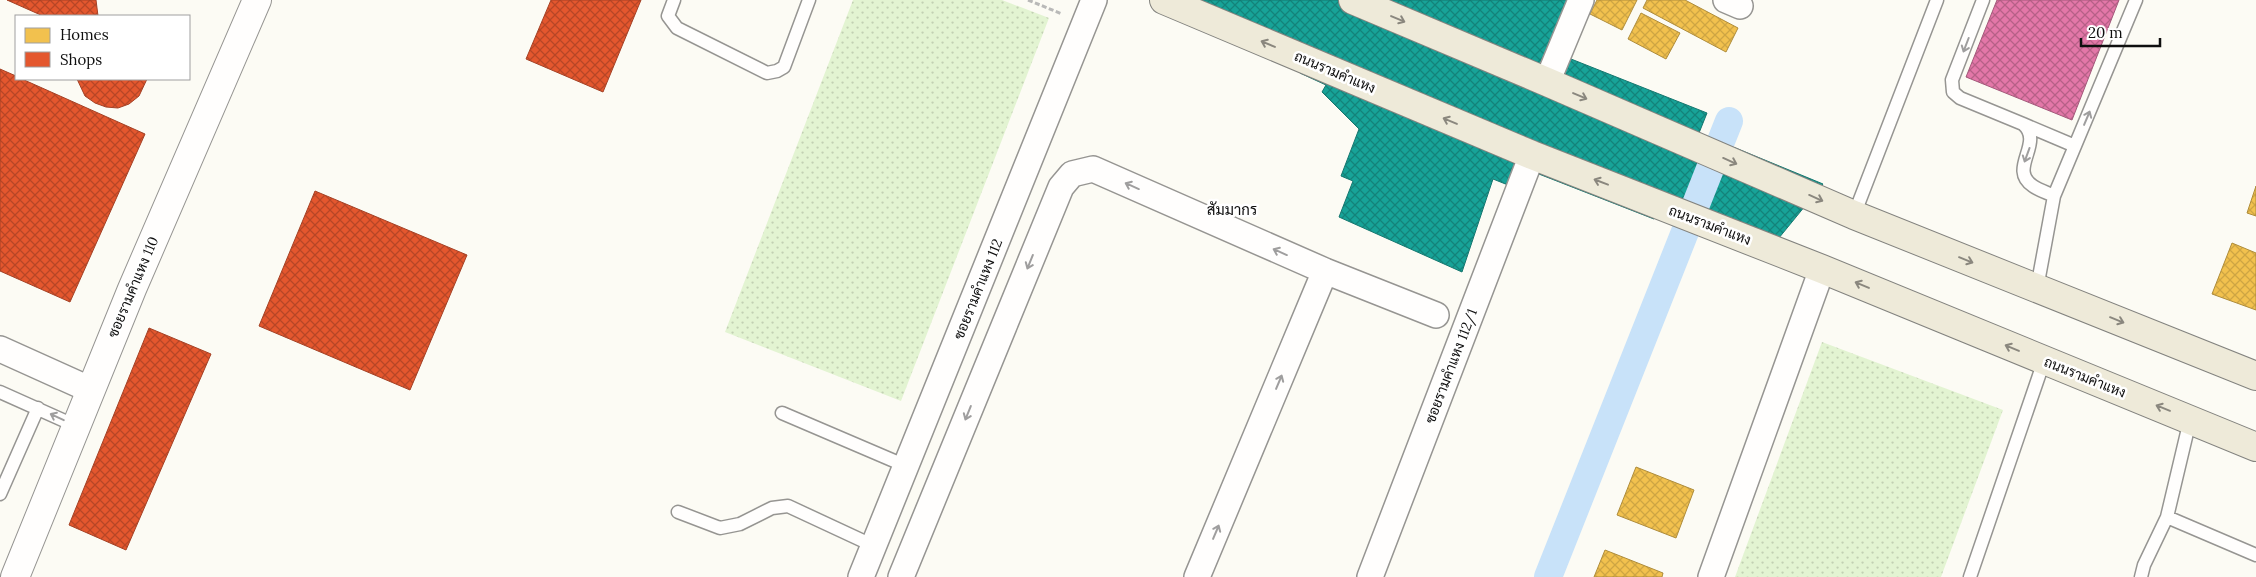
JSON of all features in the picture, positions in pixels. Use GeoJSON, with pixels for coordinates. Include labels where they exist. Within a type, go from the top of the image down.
{"type":"FeatureCollection","features":[{"type":"Feature","properties":{"kind":"main road","name":"ถนนรามคำแหง"},"geometry":{"type":"LineString","coordinates":[[1164,0],[1532,155],[1822,269],[2256,447]]}},
{"type":"Feature","properties":{"kind":"main road"},"geometry":{"type":"LineString","coordinates":[[1358,1],[1854,215],[2256,376]]}},
{"type":"Feature","properties":{"kind":"street","name":"ซอยรามคำแหง 112"},"geometry":{"type":"LineString","coordinates":[[861,577],[1043,129],[1083,23],[1094,0]]}},
{"type":"Feature","properties":{"kind":"street"},"geometry":{"type":"LineString","coordinates":[[1547,82],[1581,0]]}},
{"type":"Feature","properties":{"kind":"street","name":"ซอยรามคำแหง 110"},"geometry":{"type":"LineString","coordinates":[[15,577],[132,289],[252,2]]}},
{"type":"Feature","properties":{"kind":"street","name":"ซอยรามคำแหง 112/1"},"geometry":{"type":"LineString","coordinates":[[1370,577],[1532,155]]}},
{"type":"Feature","properties":{"kind":"street"},"geometry":{"type":"LineString","coordinates":[[901,577],[1061,187],[1072,174],[1093,169],[1325,271],[1436,315]]}},
{"type":"Feature","properties":{"kind":"street"},"geometry":{"type":"LineString","coordinates":[[1711,577],[1822,269]]}},
{"type":"Feature","properties":{"kind":"street"},"geometry":{"type":"LineString","coordinates":[[1197,577],[1325,271]]}},
{"type":"Feature","properties":{"kind":"street"},"geometry":{"type":"LineString","coordinates":[[0,349],[91,390]]}},
{"type":"Feature","properties":{"kind":"lane"},"geometry":{"type":"LineString","coordinates":[[674,0],[668,16],[677,28],[767,73],[778,72],[784,67],[809,0]]}},
{"type":"Feature","properties":{"kind":"lane"},"geometry":{"type":"LineString","coordinates":[[1854,215],[1937,0]]}},
{"type":"Feature","properties":{"kind":"lane"},"geometry":{"type":"LineString","coordinates":[[1983,0],[1952,80],[1953,92],[1960,98],[2075,146]]}},
{"type":"Feature","properties":{"kind":"lane"},"geometry":{"type":"LineString","coordinates":[[2037,288],[2054,196],[2136,0]]}},
{"type":"Feature","properties":{"kind":"lane"},"geometry":{"type":"LineString","coordinates":[[2023,124],[2029,129],[2032,140],[2023,166],[2023,175],[2033,186],[2054,196]]}},
{"type":"Feature","properties":{"kind":"lane"},"geometry":{"type":"LineString","coordinates":[[1970,577],[2044,361]]}},
{"type":"Feature","properties":{"kind":"lane"},"geometry":{"type":"LineString","coordinates":[[0,392],[76,426]]}},
{"type":"Feature","properties":{"kind":"lane"},"geometry":{"type":"LineString","coordinates":[[0,494],[38,408]]}},
{"type":"Feature","properties":{"kind":"lane"},"geometry":{"type":"LineString","coordinates":[[782,413],[906,466]]}},
{"type":"Feature","properties":{"kind":"lane"},"geometry":{"type":"LineString","coordinates":[[2141,577],[2144,564],[2167,517],[2190,420]]}},
{"type":"Feature","properties":{"kind":"lane"},"geometry":{"type":"LineString","coordinates":[[678,512],[720,528],[740,524],[772,508],[788,506],[874,546]]}},
{"type":"Feature","properties":{"kind":"lane"},"geometry":{"type":"LineString","coordinates":[[2167,517],[2256,555]]}},
{"type":"Feature","properties":{"kind":"path"},"geometry":{"type":"LineString","coordinates":[[1028,0],[1083,23]]}},
{"type":"Feature","properties":{"kind":"green space"},"geometry":{"type":"Polygon","coordinates":[[[853,0],[1002,0],[1049,18],[901,401],[725,332],[853,0]]]}},
{"type":"Feature","properties":{"kind":"green space"},"geometry":{"type":"Polygon","coordinates":[[[1822,342],[2003,410],[1941,577],[1735,577],[1822,342]]]}},
{"type":"Feature","properties":{"kind":"building: Homes"},"geometry":{"type":"Polygon","coordinates":[[[1597,0],[1637,0],[1622,30],[1590,14],[1597,0]]]}},
{"type":"Feature","properties":{"kind":"building: Homes"},"geometry":{"type":"Polygon","coordinates":[[[1647,0],[1685,0],[1738,28],[1726,52],[1643,8],[1647,0]]]}},
{"type":"Feature","properties":{"kind":"building: Homes"},"geometry":{"type":"Polygon","coordinates":[[[1641,13],[1680,33],[1666,59],[1628,39],[1641,13]]]}},
{"type":"Feature","properties":{"kind":"building: Homes"},"geometry":{"type":"Polygon","coordinates":[[[2256,186],[2256,216],[2247,213],[2256,186]]]}},
{"type":"Feature","properties":{"kind":"building: Homes"},"geometry":{"type":"Polygon","coordinates":[[[2232,243],[2256,253],[2256,310],[2212,294],[2232,243]]]}},
{"type":"Feature","properties":{"kind":"building: Homes"},"geometry":{"type":"Polygon","coordinates":[[[1636,467],[1694,490],[1676,538],[1617,515],[1636,467]]]}},
{"type":"Feature","properties":{"kind":"building: Homes"},"geometry":{"type":"Polygon","coordinates":[[[1605,550],[1663,573],[1662,577],[1594,577],[1605,550]]]}},
{"type":"Feature","properties":{"kind":"building: Shops"},"geometry":{"type":"Polygon","coordinates":[[[7,0],[96,0],[98,15],[41,15],[7,0]]]}},
{"type":"Feature","properties":{"kind":"building: Shops"},"geometry":{"type":"Polygon","coordinates":[[[551,0],[641,0],[603,92],[526,59],[551,0]]]}},
{"type":"Feature","properties":{"kind":"building: Shops"},"geometry":{"type":"Polygon","coordinates":[[[0,69],[15,76],[15,80],[24,80],[145,134],[70,302],[0,271],[0,69]]]}},
{"type":"Feature","properties":{"kind":"building: Shops"},"geometry":{"type":"Polygon","coordinates":[[[77,80],[147,80],[139,96],[129,104],[118,108],[106,107],[95,103],[85,96],[77,80]]]}},
{"type":"Feature","properties":{"kind":"building: Shops"},"geometry":{"type":"Polygon","coordinates":[[[315,191],[467,255],[410,390],[259,326],[315,191]]]}},
{"type":"Feature","properties":{"kind":"building: Shops"},"geometry":{"type":"Polygon","coordinates":[[[149,328],[211,354],[126,550],[69,525],[149,328]]]}},
{"type":"Feature","properties":{"kind":"building: Health"},"geometry":{"type":"Polygon","coordinates":[[[1997,0],[2119,0],[2072,120],[1966,77],[1997,0]]]}},
{"type":"Feature","properties":{"kind":"building: Public"},"geometry":{"type":"Polygon","coordinates":[[[1193,0],[1567,0],[1556,26],[1577,35],[1566,57],[1707,113],[1699,133],[1823,184],[1774,244],[1664,199],[1654,219],[1521,167],[1513,187],[1493,179],[1462,272],[1339,217],[1353,181],[1341,176],[1359,129],[1322,92],[1326,85],[1300,73],[1309,50],[1193,0]]]}},
{"type":"Feature","properties":{"kind":"waterway"},"geometry":{"type":"LineString","coordinates":[[1548,577],[1729,121]]}},
{"type":"Feature","properties":{"kind":"district","name":"สัมมากร"},"geometry":{"type":"Point","coordinates":[1232,209]}}]}
